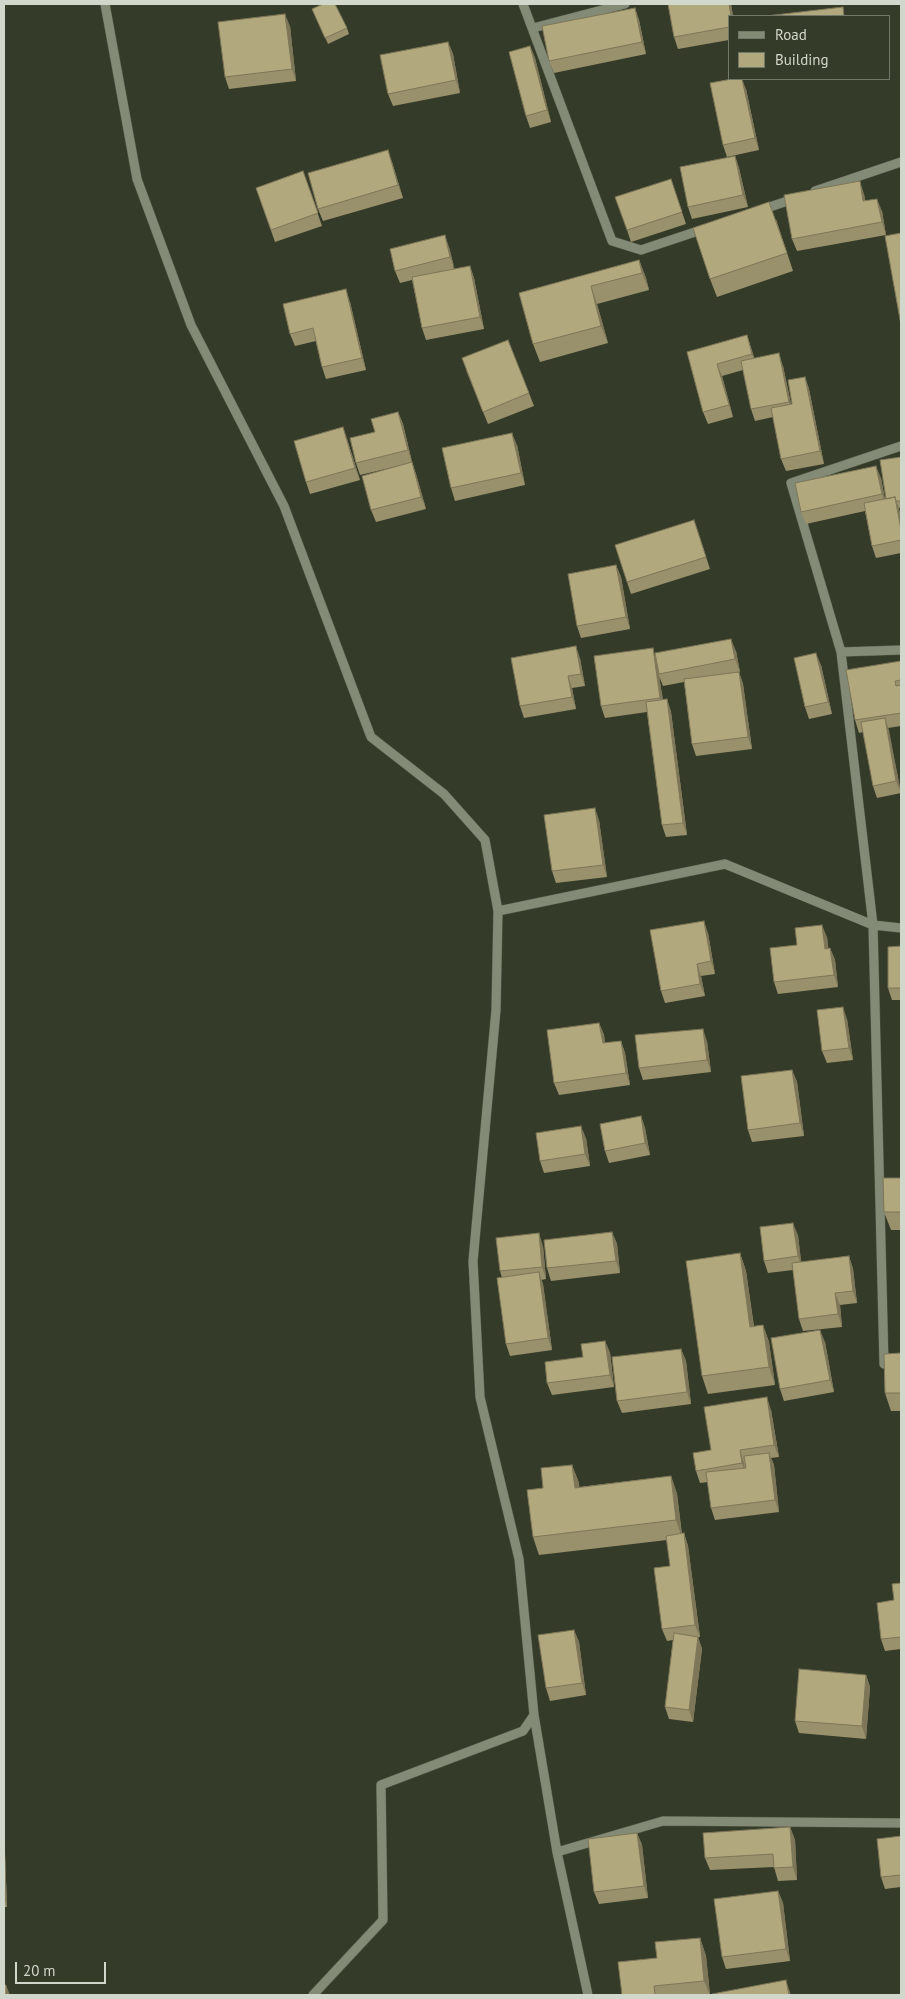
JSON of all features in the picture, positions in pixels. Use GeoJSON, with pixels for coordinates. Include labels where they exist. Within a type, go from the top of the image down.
{"type":"FeatureCollection","features":[{"type":"Feature","properties":{"kind":"street"},"geometry":{"type":"LineString","coordinates":[[105,4],[138,179],[191,325],[284,506],[371,737],[444,794],[485,840],[498,911],[496,1010],[473,1261],[480,1397],[519,1559],[534,1715],[557,1852],[588,1995]]}},
{"type":"Feature","properties":{"kind":"street"},"geometry":{"type":"LineString","coordinates":[[523,4],[612,241],[641,250],[716,225]]}},
{"type":"Feature","properties":{"kind":"street"},"geometry":{"type":"LineString","coordinates":[[532,28],[625,4]]}},
{"type":"Feature","properties":{"kind":"street"},"geometry":{"type":"LineString","coordinates":[[753,212],[901,162]]}},
{"type":"Feature","properties":{"kind":"street"},"geometry":{"type":"LineString","coordinates":[[884,1364],[873,925],[841,652],[791,483],[901,446]]}},
{"type":"Feature","properties":{"kind":"street"},"geometry":{"type":"LineString","coordinates":[[841,652],[901,650]]}},
{"type":"Feature","properties":{"kind":"street"},"geometry":{"type":"LineString","coordinates":[[498,911],[724,864],[873,925],[901,928]]}},
{"type":"Feature","properties":{"kind":"street"},"geometry":{"type":"LineString","coordinates":[[313,1995],[383,1920],[381,1785],[523,1730],[534,1715]]}},
{"type":"Feature","properties":{"kind":"street"},"geometry":{"type":"LineString","coordinates":[[557,1852],[664,1822],[901,1823]]}},
{"type":"Feature","properties":{"kind":"building"},"geometry":{"type":"Polygon","coordinates":[[[323,4],[335,4],[347,28],[325,38],[312,9],[323,4]]]}},
{"type":"Feature","properties":{"kind":"building"},"geometry":{"type":"Polygon","coordinates":[[[668,4],[729,4],[731,15],[728,15],[728,27],[674,37],[668,4]]]}},
{"type":"Feature","properties":{"kind":"building"},"geometry":{"type":"Polygon","coordinates":[[[843,7],[844,15],[775,15],[843,7]]]}},
{"type":"Feature","properties":{"kind":"building"},"geometry":{"type":"Polygon","coordinates":[[[635,8],[642,42],[549,61],[542,26],[635,8]]]}},
{"type":"Feature","properties":{"kind":"building"},"geometry":{"type":"Polygon","coordinates":[[[285,14],[292,69],[225,77],[218,22],[285,14]]]}},
{"type":"Feature","properties":{"kind":"building"},"geometry":{"type":"Polygon","coordinates":[[[448,42],[456,80],[388,94],[380,55],[448,42]]]}},
{"type":"Feature","properties":{"kind":"building"},"geometry":{"type":"Polygon","coordinates":[[[530,46],[547,110],[526,116],[509,52],[530,46]]]}},
{"type":"Feature","properties":{"kind":"building"},"geometry":{"type":"Polygon","coordinates":[[[728,80],[742,80],[755,138],[723,145],[710,83],[728,80]]]}},
{"type":"Feature","properties":{"kind":"building"},"geometry":{"type":"Polygon","coordinates":[[[388,150],[398,185],[318,209],[308,173],[388,150]]]}},
{"type":"Feature","properties":{"kind":"building"},"geometry":{"type":"Polygon","coordinates":[[[735,156],[743,195],[688,207],[680,167],[735,156]]]}},
{"type":"Feature","properties":{"kind":"building"},"geometry":{"type":"Polygon","coordinates":[[[303,171],[318,213],[271,230],[256,188],[303,171]]]}},
{"type":"Feature","properties":{"kind":"building"},"geometry":{"type":"Polygon","coordinates":[[[671,179],[682,212],[627,230],[615,197],[671,179]]]}},
{"type":"Feature","properties":{"kind":"building"},"geometry":{"type":"Polygon","coordinates":[[[860,181],[863,201],[877,199],[882,222],[792,239],[784,195],[860,181]]]}},
{"type":"Feature","properties":{"kind":"building"},"geometry":{"type":"Polygon","coordinates":[[[769,202],[787,253],[710,279],[693,228],[769,202]]]}},
{"type":"Feature","properties":{"kind":"building"},"geometry":{"type":"Polygon","coordinates":[[[901,233],[901,325],[885,236],[901,233]]]}},
{"type":"Feature","properties":{"kind":"building"},"geometry":{"type":"Polygon","coordinates":[[[445,235],[450,257],[395,271],[390,249],[445,235]]]}},
{"type":"Feature","properties":{"kind":"building"},"geometry":{"type":"Polygon","coordinates":[[[639,260],[642,273],[591,286],[601,326],[533,344],[519,293],[639,260]]]}},
{"type":"Feature","properties":{"kind":"building"},"geometry":{"type":"Polygon","coordinates":[[[470,266],[480,317],[422,328],[412,277],[470,266]]]}},
{"type":"Feature","properties":{"kind":"building"},"geometry":{"type":"Polygon","coordinates":[[[346,289],[362,358],[322,367],[313,328],[290,334],[283,304],[346,289]]]}},
{"type":"Feature","properties":{"kind":"building"},"geometry":{"type":"Polygon","coordinates":[[[747,335],[752,354],[717,364],[729,405],[703,412],[687,352],[747,335]]]}},
{"type":"Feature","properties":{"kind":"building"},"geometry":{"type":"Polygon","coordinates":[[[508,340],[529,393],[483,412],[462,358],[508,340]]]}},
{"type":"Feature","properties":{"kind":"building"},"geometry":{"type":"Polygon","coordinates":[[[779,353],[789,402],[751,409],[741,361],[779,353]]]}},
{"type":"Feature","properties":{"kind":"building"},"geometry":{"type":"Polygon","coordinates":[[[805,377],[820,451],[781,459],[771,408],[792,404],[788,380],[805,377]]]}},
{"type":"Feature","properties":{"kind":"building"},"geometry":{"type":"Polygon","coordinates":[[[398,412],[408,450],[356,463],[350,438],[375,432],[371,419],[398,412]]]}},
{"type":"Feature","properties":{"kind":"building"},"geometry":{"type":"Polygon","coordinates":[[[343,427],[355,468],[306,482],[294,441],[343,427]]]}},
{"type":"Feature","properties":{"kind":"building"},"geometry":{"type":"Polygon","coordinates":[[[512,433],[521,473],[451,488],[442,448],[512,433]]]}},
{"type":"Feature","properties":{"kind":"building"},"geometry":{"type":"Polygon","coordinates":[[[901,457],[901,501],[896,501],[895,497],[886,499],[880,460],[901,457]]]}},
{"type":"Feature","properties":{"kind":"building"},"geometry":{"type":"Polygon","coordinates":[[[412,462],[421,497],[371,510],[362,476],[412,462]]]}},
{"type":"Feature","properties":{"kind":"building"},"geometry":{"type":"Polygon","coordinates":[[[876,466],[882,494],[801,512],[795,483],[876,466]]]}},
{"type":"Feature","properties":{"kind":"building"},"geometry":{"type":"Polygon","coordinates":[[[895,497],[901,540],[872,546],[864,503],[895,497]]]}},
{"type":"Feature","properties":{"kind":"building"},"geometry":{"type":"Polygon","coordinates":[[[694,520],[706,557],[627,582],[615,545],[694,520]]]}},
{"type":"Feature","properties":{"kind":"building"},"geometry":{"type":"Polygon","coordinates":[[[616,565],[626,617],[577,626],[568,574],[616,565]]]}},
{"type":"Feature","properties":{"kind":"building"},"geometry":{"type":"Polygon","coordinates":[[[731,639],[735,659],[659,674],[655,653],[731,639]]]}},
{"type":"Feature","properties":{"kind":"building"},"geometry":{"type":"Polygon","coordinates":[[[576,646],[581,674],[568,676],[572,697],[520,706],[511,658],[576,646]]]}},
{"type":"Feature","properties":{"kind":"building"},"geometry":{"type":"Polygon","coordinates":[[[653,648],[660,698],[601,706],[594,656],[653,648]]]}},
{"type":"Feature","properties":{"kind":"building"},"geometry":{"type":"Polygon","coordinates":[[[816,653],[828,702],[805,707],[794,658],[816,653]]]}},
{"type":"Feature","properties":{"kind":"building"},"geometry":{"type":"Polygon","coordinates":[[[901,661],[901,680],[895,681],[896,686],[901,685],[901,713],[855,720],[846,670],[901,661]]]}},
{"type":"Feature","properties":{"kind":"building"},"geometry":{"type":"Polygon","coordinates":[[[739,672],[748,737],[692,744],[684,679],[739,672]]]}},
{"type":"Feature","properties":{"kind":"building"},"geometry":{"type":"Polygon","coordinates":[[[667,699],[683,823],[662,825],[646,702],[667,699]]]}},
{"type":"Feature","properties":{"kind":"building"},"geometry":{"type":"Polygon","coordinates":[[[885,718],[896,781],[873,786],[861,722],[885,718]]]}},
{"type":"Feature","properties":{"kind":"building"},"geometry":{"type":"Polygon","coordinates":[[[595,808],[603,865],[552,871],[544,815],[595,808]]]}},
{"type":"Feature","properties":{"kind":"building"},"geometry":{"type":"Polygon","coordinates":[[[704,921],[711,961],[697,964],[700,984],[661,991],[650,930],[704,921]]]}},
{"type":"Feature","properties":{"kind":"building"},"geometry":{"type":"Polygon","coordinates":[[[822,925],[825,949],[830,948],[834,975],[774,982],[770,948],[797,945],[795,928],[822,925]]]}},
{"type":"Feature","properties":{"kind":"building"},"geometry":{"type":"Polygon","coordinates":[[[901,946],[901,988],[888,988],[888,947],[901,946]]]}},
{"type":"Feature","properties":{"kind":"building"},"geometry":{"type":"Polygon","coordinates":[[[843,1007],[849,1048],[822,1051],[817,1010],[843,1007]]]}},
{"type":"Feature","properties":{"kind":"building"},"geometry":{"type":"Polygon","coordinates":[[[599,1023],[603,1043],[621,1041],[626,1073],[554,1083],[547,1030],[599,1023]]]}},
{"type":"Feature","properties":{"kind":"building"},"geometry":{"type":"Polygon","coordinates":[[[703,1029],[707,1060],[639,1068],[635,1035],[703,1029]]]}},
{"type":"Feature","properties":{"kind":"building"},"geometry":{"type":"Polygon","coordinates":[[[792,1070],[800,1123],[748,1130],[741,1076],[792,1070]]]}},
{"type":"Feature","properties":{"kind":"building"},"geometry":{"type":"Polygon","coordinates":[[[641,1116],[645,1143],[605,1151],[600,1124],[641,1116]]]}},
{"type":"Feature","properties":{"kind":"building"},"geometry":{"type":"Polygon","coordinates":[[[581,1126],[585,1154],[540,1161],[536,1133],[581,1126]]]}},
{"type":"Feature","properties":{"kind":"building"},"geometry":{"type":"Polygon","coordinates":[[[883,1178],[901,1178],[901,1212],[884,1212],[883,1178]]]}},
{"type":"Feature","properties":{"kind":"building"},"geometry":{"type":"Polygon","coordinates":[[[793,1223],[798,1256],[764,1261],[760,1227],[793,1223]]]}},
{"type":"Feature","properties":{"kind":"building"},"geometry":{"type":"Polygon","coordinates":[[[612,1232],[616,1261],[547,1268],[544,1240],[612,1232]]]}},
{"type":"Feature","properties":{"kind":"building"},"geometry":{"type":"Polygon","coordinates":[[[539,1233],[542,1267],[500,1271],[496,1238],[539,1233]]]}},
{"type":"Feature","properties":{"kind":"building"},"geometry":{"type":"Polygon","coordinates":[[[740,1253],[750,1327],[763,1325],[769,1367],[702,1376],[686,1261],[740,1253]]]}},
{"type":"Feature","properties":{"kind":"building"},"geometry":{"type":"Polygon","coordinates":[[[849,1256],[853,1291],[835,1293],[838,1314],[799,1319],[792,1263],[849,1256]]]}},
{"type":"Feature","properties":{"kind":"building"},"geometry":{"type":"Polygon","coordinates":[[[539,1272],[548,1338],[506,1344],[497,1278],[539,1272]]]}},
{"type":"Feature","properties":{"kind":"building"},"geometry":{"type":"Polygon","coordinates":[[[820,1330],[830,1380],[780,1389],[771,1338],[820,1330]]]}},
{"type":"Feature","properties":{"kind":"building"},"geometry":{"type":"Polygon","coordinates":[[[605,1341],[610,1375],[547,1383],[545,1362],[583,1357],[581,1344],[605,1341]]]}},
{"type":"Feature","properties":{"kind":"building"},"geometry":{"type":"Polygon","coordinates":[[[681,1349],[687,1392],[617,1401],[612,1357],[681,1349]]]}},
{"type":"Feature","properties":{"kind":"building"},"geometry":{"type":"Polygon","coordinates":[[[901,1353],[901,1393],[885,1393],[884,1354],[901,1353]]]}},
{"type":"Feature","properties":{"kind":"building"},"geometry":{"type":"Polygon","coordinates":[[[767,1397],[774,1445],[740,1450],[742,1463],[696,1471],[693,1453],[711,1450],[704,1407],[767,1397]]]}},
{"type":"Feature","properties":{"kind":"building"},"geometry":{"type":"Polygon","coordinates":[[[769,1453],[775,1500],[711,1508],[706,1472],[746,1468],[744,1456],[769,1453]]]}},
{"type":"Feature","properties":{"kind":"building"},"geometry":{"type":"Polygon","coordinates":[[[572,1465],[575,1488],[671,1476],[676,1520],[533,1537],[527,1490],[543,1488],[541,1468],[572,1465]]]}},
{"type":"Feature","properties":{"kind":"building"},"geometry":{"type":"Polygon","coordinates":[[[684,1533],[695,1625],[662,1629],[654,1568],[670,1566],[666,1536],[684,1533]]]}},
{"type":"Feature","properties":{"kind":"building"},"geometry":{"type":"Polygon","coordinates":[[[901,1583],[901,1637],[881,1639],[877,1603],[894,1600],[892,1584],[901,1583]]]}},
{"type":"Feature","properties":{"kind":"building"},"geometry":{"type":"Polygon","coordinates":[[[574,1630],[582,1683],[546,1688],[538,1635],[574,1630]]]}},
{"type":"Feature","properties":{"kind":"building"},"geometry":{"type":"Polygon","coordinates":[[[674,1633],[698,1637],[689,1710],[665,1707],[674,1633]]]}},
{"type":"Feature","properties":{"kind":"building"},"geometry":{"type":"Polygon","coordinates":[[[799,1669],[866,1675],[862,1726],[795,1721],[799,1669]]]}},
{"type":"Feature","properties":{"kind":"building"},"geometry":{"type":"Polygon","coordinates":[[[790,1827],[793,1867],[774,1868],[773,1854],[705,1858],[703,1833],[790,1827]]]}},
{"type":"Feature","properties":{"kind":"building"},"geometry":{"type":"Polygon","coordinates":[[[637,1833],[644,1886],[594,1892],[588,1839],[637,1833]]]}},
{"type":"Feature","properties":{"kind":"building"},"geometry":{"type":"Polygon","coordinates":[[[901,1836],[901,1875],[881,1877],[877,1839],[901,1836]]]}},
{"type":"Feature","properties":{"kind":"building"},"geometry":{"type":"Polygon","coordinates":[[[778,1891],[786,1949],[722,1957],[714,1899],[778,1891]]]}},
{"type":"Feature","properties":{"kind":"building"},"geometry":{"type":"Polygon","coordinates":[[[700,1938],[704,1981],[654,1986],[655,1995],[622,1995],[618,1962],[657,1958],[655,1942],[700,1938]]]}},
{"type":"Feature","properties":{"kind":"building"},"geometry":{"type":"Polygon","coordinates":[[[786,1980],[789,1995],[712,1995],[712,1994],[786,1980]]]}},
{"type":"Feature","properties":{"kind":"building"},"geometry":{"type":"Polygon","coordinates":[[[4,1985],[6,1985],[6,1995],[4,1995],[4,1985]]]}}]}
